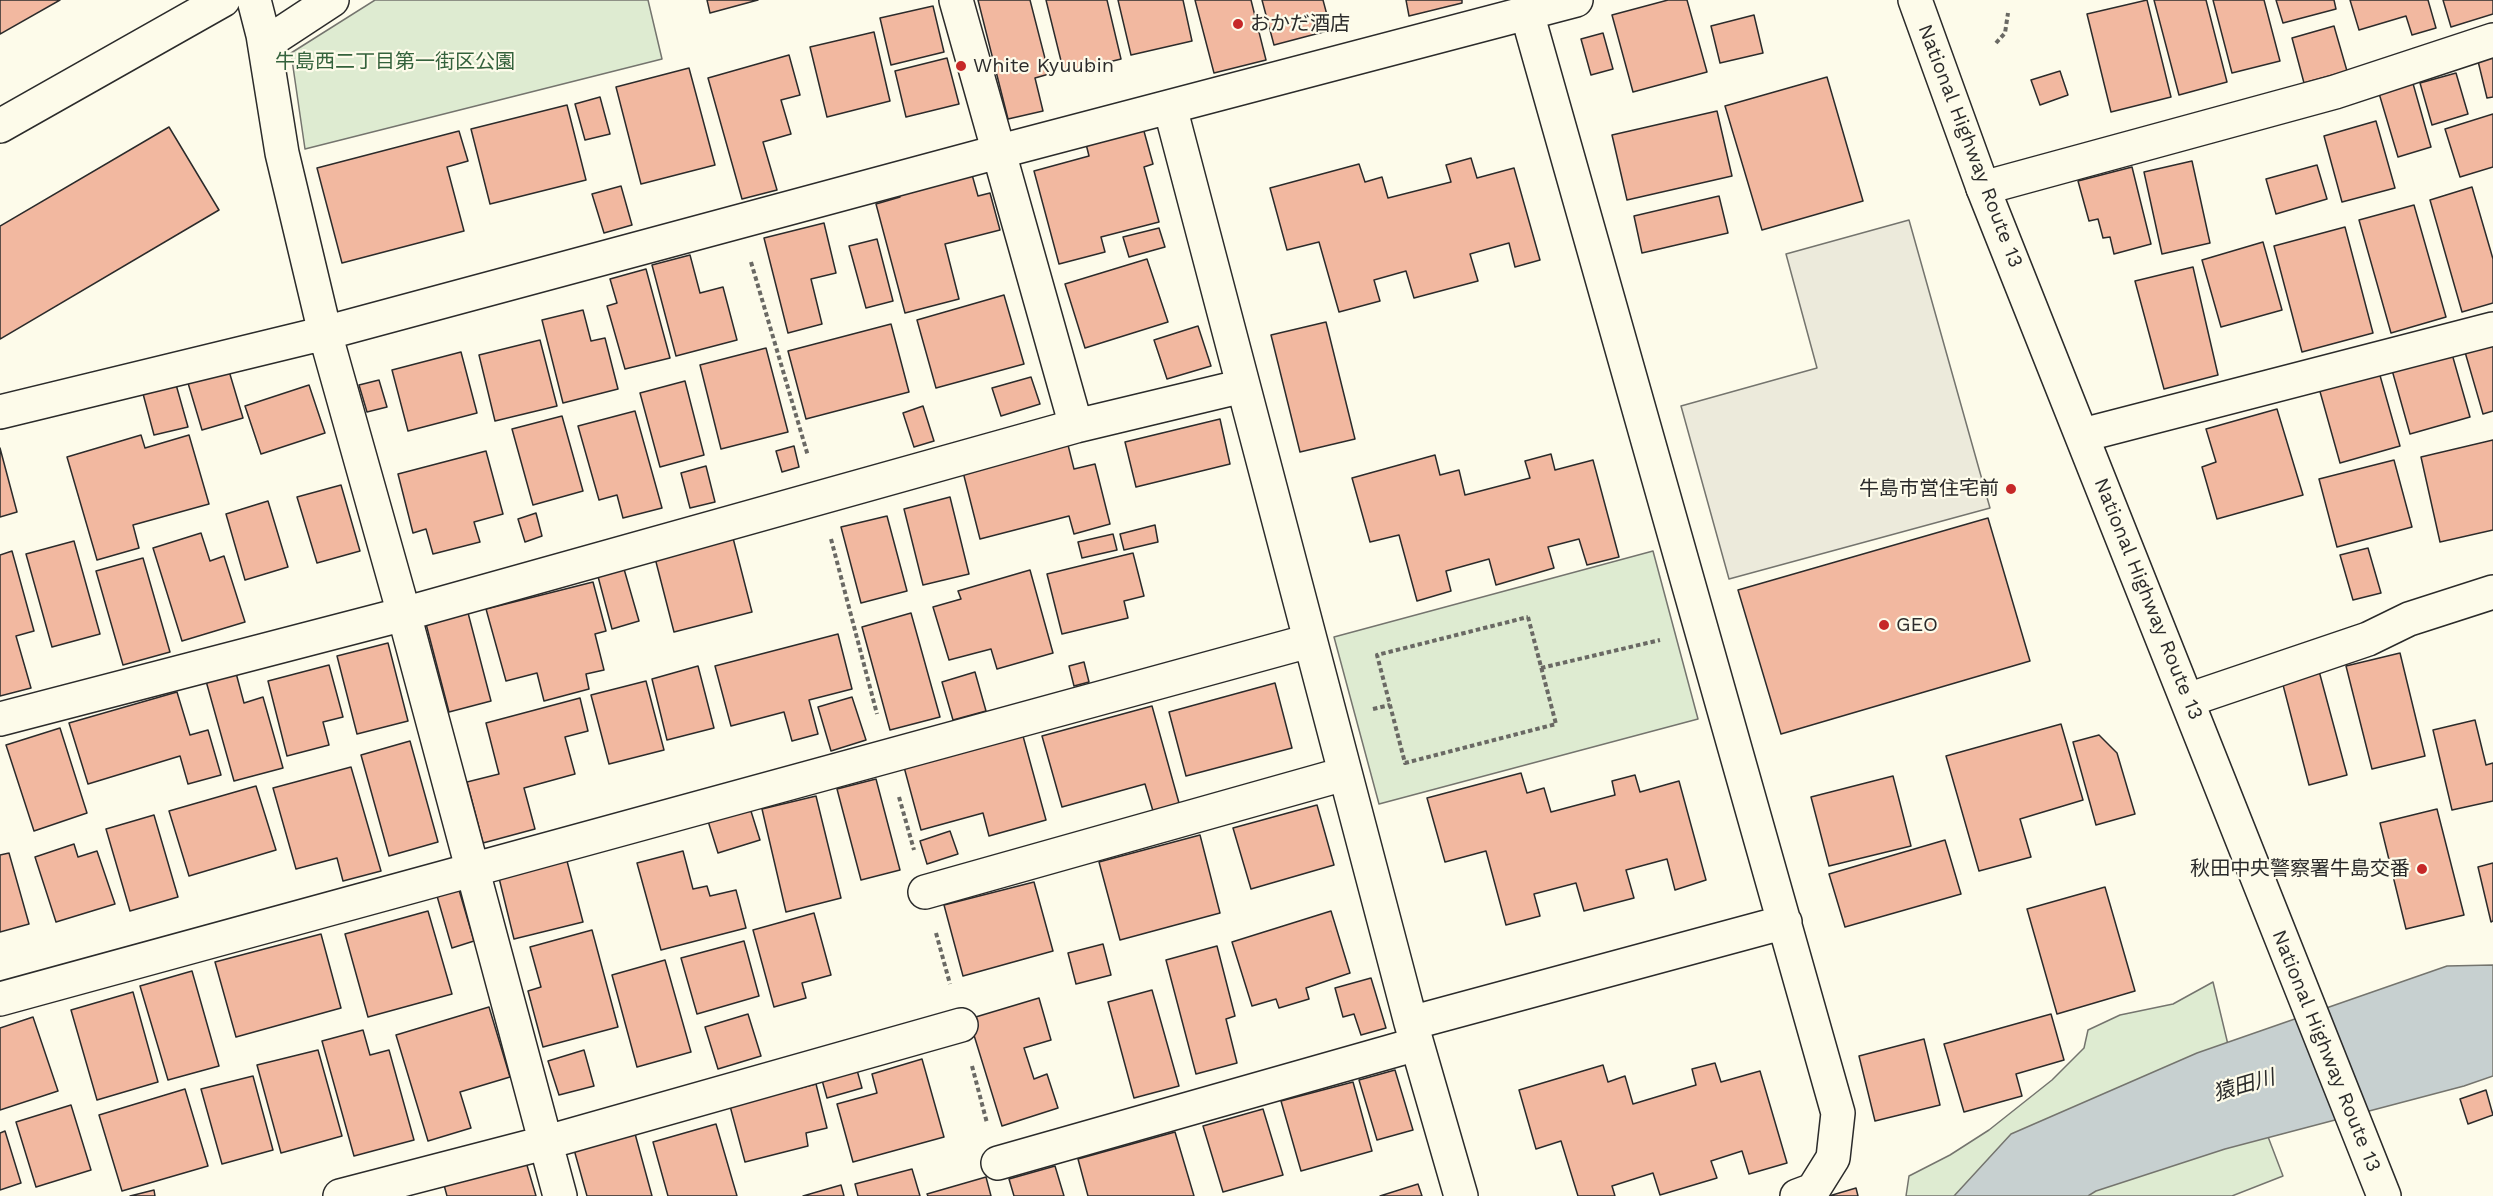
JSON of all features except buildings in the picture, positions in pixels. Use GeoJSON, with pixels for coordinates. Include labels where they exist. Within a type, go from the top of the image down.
{"type":"FeatureCollection","features":[{"type":"Feature","properties":{"kind":"main road"},"geometry":{"type":"LineString","coordinates":[[0,126],[223,0]]}},
{"type":"Feature","properties":{"kind":"main road"},"geometry":{"type":"LineString","coordinates":[[254,0],[265,45],[282,153],[325,333],[404,614],[560,1196]]}},
{"type":"Feature","properties":{"kind":"main road"},"geometry":{"type":"LineString","coordinates":[[265,45],[332,0]]}},
{"type":"Feature","properties":{"kind":"main road"},"geometry":{"type":"LineString","coordinates":[[956,0],[1001,151],[1076,426]]}},
{"type":"Feature","properties":{"kind":"main road","name":"National Highway Route 13"},"geometry":{"type":"LineString","coordinates":[[1915,0],[1983,188],[2384,1196]]}},
{"type":"Feature","properties":{"kind":"main road"},"geometry":{"type":"LineString","coordinates":[[0,412],[325,333],[1554,4],[1702,630],[1838,1113],[1833,1158],[1813,1190],[1797,1196]]}},
{"type":"Feature","properties":{"kind":"main road"},"geometry":{"type":"LineString","coordinates":[[1983,188],[2335,92],[2493,40]]}},
{"type":"Feature","properties":{"kind":"main road"},"geometry":{"type":"LineString","coordinates":[[1170,107],[1344,774],[1461,1196]]}},
{"type":"Feature","properties":{"kind":"main road"},"geometry":{"type":"LineString","coordinates":[[2083,435],[2493,329]]}},
{"type":"Feature","properties":{"kind":"main road"},"geometry":{"type":"LineString","coordinates":[[0,719],[404,614],[1076,426],[1243,386]]}},
{"type":"Feature","properties":{"kind":"main road"},"geometry":{"type":"LineString","coordinates":[[2188,700],[2368,639],[2409,619],[2493,592]]}},
{"type":"Feature","properties":{"kind":"main road"},"geometry":{"type":"LineString","coordinates":[[0,999],[472,872],[1309,641]]}},
{"type":"Feature","properties":{"kind":"main road"},"geometry":{"type":"LineString","coordinates":[[925,892],[1344,774]]}},
{"type":"Feature","properties":{"kind":"main road"},"geometry":{"type":"LineString","coordinates":[[998,1163],[1414,1033],[1785,922]]}},
{"type":"Feature","properties":{"kind":"main road"},"geometry":{"type":"LineString","coordinates":[[340,1196],[544,1143],[961,1025]]}},
{"type":"Feature","properties":{"kind":"path"},"geometry":{"type":"LineString","coordinates":[[1996,43],[2005,33],[2008,13]]}},
{"type":"Feature","properties":{"kind":"path"},"geometry":{"type":"LineString","coordinates":[[739,221],[820,498],[998,1163]]}},
{"type":"Feature","properties":{"kind":"path"},"geometry":{"type":"LineString","coordinates":[[1528,617],[1541,668],[1556,724],[1405,763],[1377,655],[1528,617]]}},
{"type":"Feature","properties":{"kind":"path"},"geometry":{"type":"LineString","coordinates":[[1541,668],[1702,630]]}},
{"type":"Feature","properties":{"kind":"green space","name":"牛島西二丁目第一街区公園"},"geometry":{"type":"Polygon","coordinates":[[[375,0],[648,0],[662,59],[305,149],[291,53],[375,0]]]}},
{"type":"Feature","properties":{"kind":"green space"},"geometry":{"type":"Polygon","coordinates":[[[1653,551],[1698,719],[1379,804],[1334,637],[1653,551]]]}},
{"type":"Feature","properties":{"kind":"green space"},"geometry":{"type":"Polygon","coordinates":[[[2213,982],[2230,1053],[1977,1196],[1906,1196],[1909,1176],[1950,1155],[1989,1130],[2052,1080],[2084,1048],[2088,1030],[2120,1015],[2173,1004],[2213,982]]]}},
{"type":"Feature","properties":{"kind":"green space"},"geometry":{"type":"Polygon","coordinates":[[[2262,1121],[2283,1176],[2232,1196],[2052,1196],[2262,1121]]]}},
{"type":"Feature","properties":{"kind":"shaded area"},"geometry":{"type":"Polygon","coordinates":[[[1909,220],[1990,508],[1729,579],[1681,406],[1817,368],[1786,254],[1909,220]]]}},
{"type":"Feature","properties":{"kind":"water","name":"猿田川"},"geometry":{"type":"Polygon","coordinates":[[[2493,965],[2493,1076],[2464,1086],[2225,1149],[2096,1191],[2088,1196],[1954,1196],[2011,1134],[2197,1053],[2447,966],[2493,965]]]}},
{"type":"Feature","properties":{"kind":"place","name":"おかだ酒店"},"geometry":{"type":"Point","coordinates":[1238,24]}},
{"type":"Feature","properties":{"kind":"place","name":"White Kyuubin"},"geometry":{"type":"Point","coordinates":[961,66]}},
{"type":"Feature","properties":{"kind":"place","name":"牛島市営住宅前"},"geometry":{"type":"Point","coordinates":[2011,489]}},
{"type":"Feature","properties":{"kind":"place","name":"GEO"},"geometry":{"type":"Point","coordinates":[1884,625]}},
{"type":"Feature","properties":{"kind":"place","name":"秋田中央警察署牛島交番"},"geometry":{"type":"Point","coordinates":[2422,869]}}]}
